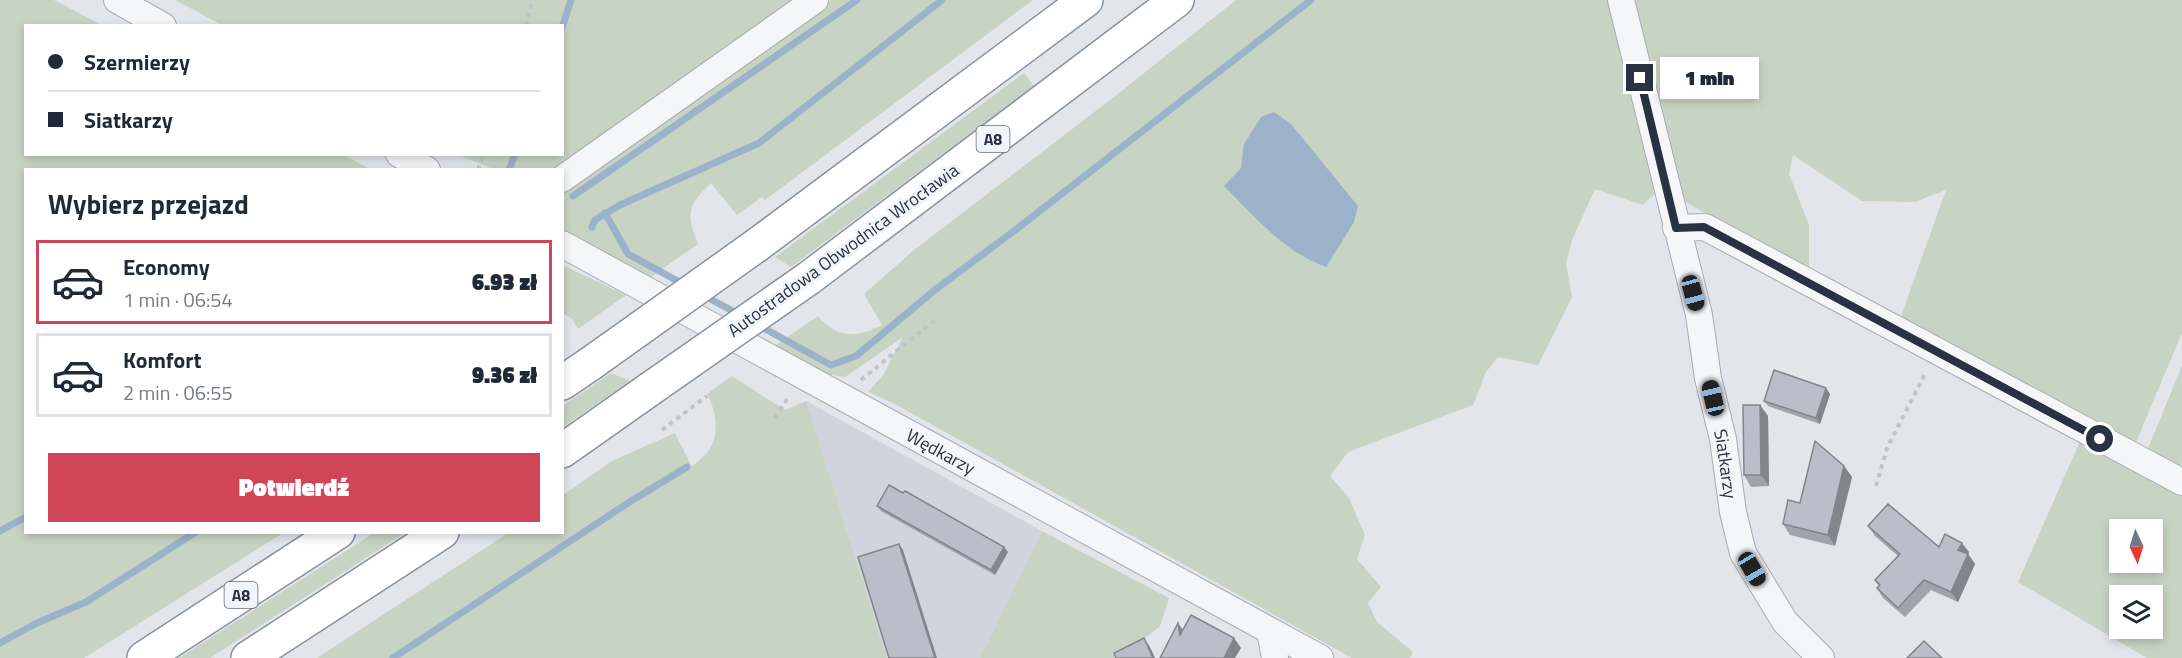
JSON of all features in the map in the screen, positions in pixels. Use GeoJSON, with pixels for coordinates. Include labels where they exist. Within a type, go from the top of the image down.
{"type":"FeatureCollection","features":[{"type":"Feature","properties":{"kind":"highway"},"geometry":{"type":"LineString","coordinates":[[564,382],[757,245],[1086,0]]}},
{"type":"Feature","properties":{"kind":"highway","name":"Autostradowa Obwodnica Wrocławia"},"geometry":{"type":"LineString","coordinates":[[564,450],[809,278],[1177,0]]}},
{"type":"Feature","properties":{"kind":"highway","name":"A8"},"geometry":{"type":"LineString","coordinates":[[144,658],[335,534]]}},
{"type":"Feature","properties":{"kind":"highway"},"geometry":{"type":"LineString","coordinates":[[248,658],[439,534]]}},
{"type":"Feature","properties":{"kind":"street"},"geometry":{"type":"LineString","coordinates":[[117,0],[160,24]]}},
{"type":"Feature","properties":{"kind":"street"},"geometry":{"type":"LineString","coordinates":[[564,178],[815,0]]}},
{"type":"Feature","properties":{"kind":"street","name":"Siatkarzy"},"geometry":{"type":"LineString","coordinates":[[1621,0],[1699,315],[1708,378],[1723,439],[1733,512],[1743,553],[1785,622],[1821,658]]}},
{"type":"Feature","properties":{"kind":"street"},"geometry":{"type":"LineString","coordinates":[[402,156],[424,168]]}},
{"type":"Feature","properties":{"kind":"street"},"geometry":{"type":"LineString","coordinates":[[1676,228],[1704,227],[2182,482]]}},
{"type":"Feature","properties":{"kind":"street","name":"Wędkarzy"},"geometry":{"type":"LineString","coordinates":[[564,245],[1320,658]]}},
{"type":"Feature","properties":{"kind":"street"},"geometry":{"type":"LineString","coordinates":[[1270,631],[1275,658]]}},
{"type":"Feature","properties":{"kind":"path"},"geometry":{"type":"LineString","coordinates":[[526,24],[532,0]]}},
{"type":"Feature","properties":{"kind":"path"},"geometry":{"type":"LineString","coordinates":[[848,400],[862,379],[937,318]]}},
{"type":"Feature","properties":{"kind":"path"},"geometry":{"type":"LineString","coordinates":[[1876,486],[1887,448],[1936,352]]}},
{"type":"Feature","properties":{"kind":"path"},"geometry":{"type":"LineString","coordinates":[[662,430],[707,396]]}},
{"type":"Feature","properties":{"kind":"shaded area"},"geometry":{"type":"Polygon","coordinates":[[[806,401],[1042,531],[980,658],[887,658],[806,401]]]}},
{"type":"Feature","properties":{"kind":"green space"},"geometry":{"type":"Polygon","coordinates":[[[0,0],[54,0],[100,24],[24,24],[24,156],[346,156],[368,168],[24,168],[24,534],[281,534],[84,658],[0,658],[0,0]]]}},
{"type":"Feature","properties":{"kind":"green space"},"geometry":{"type":"Polygon","coordinates":[[[175,0],[800,0],[561,168],[491,168],[461,156],[564,156],[564,24],[220,24],[175,0]]]}},
{"type":"Feature","properties":{"kind":"green space"},"geometry":{"type":"Polygon","coordinates":[[[831,0],[1033,0],[765,200],[762,197],[737,215],[711,183],[697,198],[691,211],[692,225],[698,244],[648,279],[564,232],[564,188],[831,0]]]}},
{"type":"Feature","properties":{"kind":"green space"},"geometry":{"type":"Polygon","coordinates":[[[1236,0],[1609,0],[1655,193],[1643,205],[1595,189],[1572,240],[1566,264],[1572,297],[1538,365],[1498,357],[1486,372],[1473,405],[1348,452],[1330,476],[1349,498],[1365,535],[1357,559],[1381,587],[1368,603],[1377,622],[1413,652],[1410,658],[1352,658],[893,403],[868,392],[883,375],[903,337],[845,377],[825,374],[776,345],[818,316],[832,329],[848,334],[864,332],[882,325],[864,294],[914,250],[1114,97],[1236,0]]]}},
{"type":"Feature","properties":{"kind":"green space"},"geometry":{"type":"Polygon","coordinates":[[[1633,0],[2182,0],[2182,333],[2136,442],[1901,316],[1946,190],[1915,202],[1862,201],[1793,155],[1789,174],[1809,225],[1809,273],[1677,197],[1633,0]]]}},
{"type":"Feature","properties":{"kind":"green space"},"geometry":{"type":"Polygon","coordinates":[[[1024,73],[1034,86],[791,267],[775,257],[1024,73]]]}},
{"type":"Feature","properties":{"kind":"green space"},"geometry":{"type":"Polygon","coordinates":[[[564,266],[626,295],[578,329],[572,319],[564,314],[564,266]]]}},
{"type":"Feature","properties":{"kind":"green space"},"geometry":{"type":"Polygon","coordinates":[[[2182,366],[2182,470],[2147,451],[2182,366]]]}},
{"type":"Feature","properties":{"kind":"green space"},"geometry":{"type":"Polygon","coordinates":[[[611,373],[630,381],[564,426],[564,405],[611,373]]]}},
{"type":"Feature","properties":{"kind":"green space"},"geometry":{"type":"Polygon","coordinates":[[[732,376],[785,410],[806,401],[887,658],[317,658],[506,534],[564,534],[564,494],[612,461],[675,433],[692,467],[709,450],[715,436],[716,422],[707,394],[732,376]]]}},
{"type":"Feature","properties":{"kind":"green space"},"geometry":{"type":"Polygon","coordinates":[[[2081,439],[2182,493],[2182,658],[2147,658],[2115,639],[2163,639],[2163,585],[2109,585],[2109,636],[2018,582],[2081,439]]]}},
{"type":"Feature","properties":{"kind":"green space"},"geometry":{"type":"Polygon","coordinates":[[[1042,531],[1169,598],[1160,626],[1148,636],[1129,646],[1121,658],[980,658],[1042,531]]]}},
{"type":"Feature","properties":{"kind":"green space"},"geometry":{"type":"Polygon","coordinates":[[[372,534],[403,534],[210,658],[179,658],[372,534]]]}},
{"type":"Feature","properties":{"kind":"water"},"geometry":{"type":"Polygon","coordinates":[[[1274,112],[1291,124],[1358,206],[1354,222],[1326,267],[1283,243],[1224,186],[1241,168],[1244,144],[1261,117],[1274,112]]]}},
{"type":"Feature","properties":{"kind":"building"},"geometry":{"type":"Polygon","coordinates":[[[1774,370],[1826,388],[1816,418],[1764,401],[1774,370]]]}},
{"type":"Feature","properties":{"kind":"building"},"geometry":{"type":"Polygon","coordinates":[[[1743,405],[1760,405],[1761,475],[1744,475],[1743,405]]]}},
{"type":"Feature","properties":{"kind":"building"},"geometry":{"type":"Polygon","coordinates":[[[1815,441],[1844,466],[1828,535],[1783,524],[1788,500],[1800,503],[1815,441]]]}},
{"type":"Feature","properties":{"kind":"building"},"geometry":{"type":"Polygon","coordinates":[[[889,485],[903,493],[905,491],[1004,547],[991,570],[877,506],[889,485]]]}},
{"type":"Feature","properties":{"kind":"building"},"geometry":{"type":"Polygon","coordinates":[[[1888,504],[1939,547],[1945,534],[1962,543],[1958,550],[1968,554],[1951,592],[1924,580],[1898,608],[1877,588],[1880,585],[1875,580],[1900,554],[1868,526],[1888,504]]]}},
{"type":"Feature","properties":{"kind":"building"},"geometry":{"type":"Polygon","coordinates":[[[899,544],[935,658],[889,658],[858,557],[899,544]]]}},
{"type":"Feature","properties":{"kind":"building"},"geometry":{"type":"Polygon","coordinates":[[[1191,615],[1234,638],[1224,658],[1160,658],[1178,623],[1180,635],[1191,615]]]}},
{"type":"Feature","properties":{"kind":"building"},"geometry":{"type":"Polygon","coordinates":[[[1144,638],[1153,658],[1116,658],[1114,653],[1144,638]]]}},
{"type":"Feature","properties":{"kind":"building"},"geometry":{"type":"Polygon","coordinates":[[[1924,641],[1942,658],[1907,658],[1924,641]]]}},
{"type":"Feature","properties":{"kind":"waterway"},"geometry":{"type":"LineString","coordinates":[[563,24],[571,0]]}},
{"type":"Feature","properties":{"kind":"waterway"},"geometry":{"type":"LineString","coordinates":[[573,196],[857,0]]}},
{"type":"Feature","properties":{"kind":"waterway"},"geometry":{"type":"LineString","coordinates":[[592,227],[595,220],[620,205],[759,143],[942,0]]}},
{"type":"Feature","properties":{"kind":"waterway"},"geometry":{"type":"LineString","coordinates":[[758,325],[831,365],[856,356],[936,289],[1311,0]]}},
{"type":"Feature","properties":{"kind":"waterway"},"geometry":{"type":"LineString","coordinates":[[510,168],[514,156]]}},
{"type":"Feature","properties":{"kind":"waterway"},"geometry":{"type":"LineString","coordinates":[[605,213],[628,254],[685,285]]}},
{"type":"Feature","properties":{"kind":"waterway"},"geometry":{"type":"LineString","coordinates":[[703,295],[740,315]]}},
{"type":"Feature","properties":{"kind":"waterway"},"geometry":{"type":"LineString","coordinates":[[393,658],[631,501],[687,467]]}},
{"type":"Feature","properties":{"kind":"waterway"},"geometry":{"type":"LineString","coordinates":[[0,531],[24,518]]}},
{"type":"Feature","properties":{"kind":"waterway"},"geometry":{"type":"LineString","coordinates":[[0,643],[37,623],[86,602],[193,534]]}},
{"type":"Feature","properties":{"kind":"route"},"geometry":{"type":"LineString","coordinates":[[1640,78],[1676,228],[1704,227],[2100,439]]}}]}
